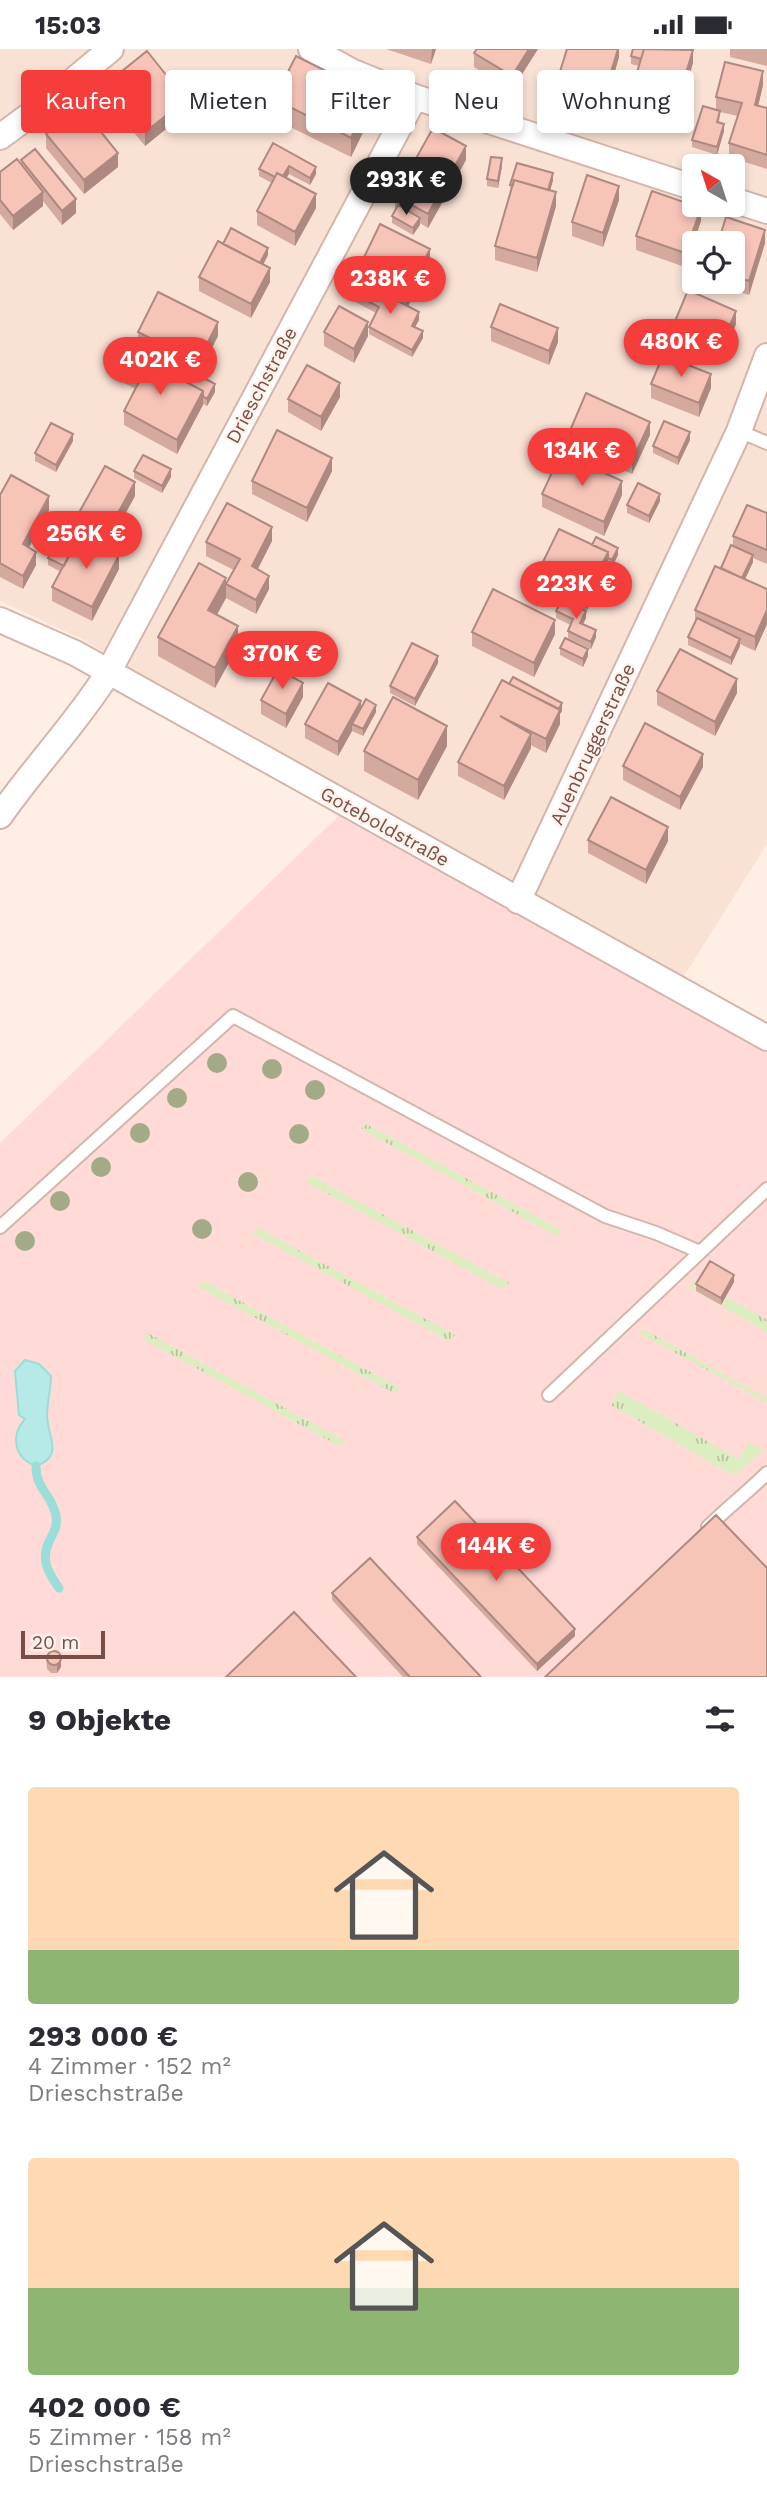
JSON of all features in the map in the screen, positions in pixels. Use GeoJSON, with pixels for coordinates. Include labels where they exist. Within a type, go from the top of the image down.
{"type":"FeatureCollection","features":[{"type":"Feature","properties":{"kind":"street"},"geometry":{"type":"LineString","coordinates":[[311,49],[349,70]]}},
{"type":"Feature","properties":{"kind":"street"},"geometry":{"type":"LineString","coordinates":[[0,137],[46,103],[108,50]]}},
{"type":"Feature","properties":{"kind":"street"},"geometry":{"type":"LineString","coordinates":[[415,97],[682,184]]}},
{"type":"Feature","properties":{"kind":"street","name":"Drieschstraße"},"geometry":{"type":"LineString","coordinates":[[0,816],[22,784],[92,700],[108,673],[396,133]]}},
{"type":"Feature","properties":{"kind":"street"},"geometry":{"type":"LineString","coordinates":[[746,205],[767,211]]}},
{"type":"Feature","properties":{"kind":"street","name":"Auenbruggerstraße"},"geometry":{"type":"LineString","coordinates":[[518,901],[739,432],[767,356]]}},
{"type":"Feature","properties":{"kind":"street","name":"Goteboldstraße"},"geometry":{"type":"LineString","coordinates":[[0,620],[75,653],[767,1038]]}},
{"type":"Feature","properties":{"kind":"lane"},"geometry":{"type":"LineString","coordinates":[[739,432],[767,443]]}},
{"type":"Feature","properties":{"kind":"lane"},"geometry":{"type":"LineString","coordinates":[[0,1227],[233,1016],[606,1216],[700,1252]]}},
{"type":"Feature","properties":{"kind":"lane"},"geometry":{"type":"LineString","coordinates":[[549,1395],[767,1189]]}},
{"type":"Feature","properties":{"kind":"lane"},"geometry":{"type":"LineString","coordinates":[[698,1537],[767,1473]]}},
{"type":"Feature","properties":{"kind":"shaded area"},"geometry":{"type":"Polygon","coordinates":[[[0,49],[767,49],[767,844],[684,976],[352,803],[82,639],[0,601],[0,49]]]}},
{"type":"Feature","properties":{"kind":"shaded area"},"geometry":{"type":"Polygon","coordinates":[[[352,803],[767,1022],[767,1677],[0,1677],[0,1143],[352,803]]]}},
{"type":"Feature","properties":{"kind":"green space"},"geometry":{"type":"Polygon","coordinates":[[[367,1124],[563,1231],[557,1236],[361,1129],[367,1124]]]}},
{"type":"Feature","properties":{"kind":"green space"},"geometry":{"type":"Polygon","coordinates":[[[312,1176],[509,1283],[502,1289],[306,1182],[312,1176]]]}},
{"type":"Feature","properties":{"kind":"green space"},"geometry":{"type":"Polygon","coordinates":[[[258,1228],[455,1335],[449,1341],[252,1233],[258,1228]]]}},
{"type":"Feature","properties":{"kind":"green space"},"geometry":{"type":"Polygon","coordinates":[[[697,1280],[767,1320],[767,1332],[688,1287],[697,1280]]]}},
{"type":"Feature","properties":{"kind":"green space"},"geometry":{"type":"Polygon","coordinates":[[[204,1281],[400,1388],[394,1393],[197,1286],[204,1281]]]}},
{"type":"Feature","properties":{"kind":"green space"},"geometry":{"type":"Polygon","coordinates":[[[643,1329],[767,1398],[767,1403],[639,1333],[643,1329]]]}},
{"type":"Feature","properties":{"kind":"green space"},"geometry":{"type":"Polygon","coordinates":[[[148,1333],[345,1441],[339,1446],[143,1339],[148,1333]]]}},
{"type":"Feature","properties":{"kind":"green space"},"geometry":{"type":"Polygon","coordinates":[[[619,1391],[739,1459],[749,1442],[763,1450],[738,1473],[731,1474],[611,1405],[619,1391]]]}},
{"type":"Feature","properties":{"kind":"water"},"geometry":{"type":"Polygon","coordinates":[[[25,1360],[39,1364],[51,1376],[47,1415],[52,1451],[45,1462],[36,1466],[23,1458],[16,1439],[25,1419],[19,1415],[15,1371],[25,1360]]]}},
{"type":"Feature","properties":{"kind":"building"},"geometry":{"type":"Polygon","coordinates":[[[477,49],[529,49],[516,70],[502,70],[474,53],[477,49]]]}},
{"type":"Feature","properties":{"kind":"building"},"geometry":{"type":"Polygon","coordinates":[[[567,49],[618,49],[612,70],[560,70],[567,49]]]}},
{"type":"Feature","properties":{"kind":"building"},"geometry":{"type":"Polygon","coordinates":[[[633,49],[644,49],[641,59],[631,56],[633,49]]]}},
{"type":"Feature","properties":{"kind":"building"},"geometry":{"type":"Polygon","coordinates":[[[644,49],[693,50],[687,70],[638,70],[644,49]]]}},
{"type":"Feature","properties":{"kind":"building"},"geometry":{"type":"Polygon","coordinates":[[[147,51],[165,74],[165,116],[151,127],[151,70],[123,70],[147,51]]]}},
{"type":"Feature","properties":{"kind":"building"},"geometry":{"type":"Polygon","coordinates":[[[296,56],[324,70],[306,70],[306,115],[292,108],[292,70],[289,70],[296,56]]]}},
{"type":"Feature","properties":{"kind":"building"},"geometry":{"type":"Polygon","coordinates":[[[725,62],[763,71],[755,105],[767,108],[767,155],[729,143],[742,103],[716,97],[725,62]]]}},
{"type":"Feature","properties":{"kind":"building"},"geometry":{"type":"Polygon","coordinates":[[[703,106],[720,111],[717,122],[724,124],[717,147],[692,140],[703,106]]]}},
{"type":"Feature","properties":{"kind":"building"},"geometry":{"type":"Polygon","coordinates":[[[102,133],[118,153],[84,180],[46,134],[102,133]]]}},
{"type":"Feature","properties":{"kind":"building"},"geometry":{"type":"Polygon","coordinates":[[[341,133],[353,133],[351,138],[341,133]]]}},
{"type":"Feature","properties":{"kind":"building"},"geometry":{"type":"Polygon","coordinates":[[[430,133],[442,133],[466,146],[428,214],[395,196],[430,133]]]}},
{"type":"Feature","properties":{"kind":"building"},"geometry":{"type":"Polygon","coordinates":[[[273,143],[316,167],[310,178],[289,166],[283,176],[277,173],[275,177],[259,169],[273,143]]]}},
{"type":"Feature","properties":{"kind":"building"},"geometry":{"type":"Polygon","coordinates":[[[35,149],[76,199],[62,211],[21,160],[35,149]]]}},
{"type":"Feature","properties":{"kind":"building"},"geometry":{"type":"Polygon","coordinates":[[[491,157],[502,158],[498,181],[487,179],[491,157]]]}},
{"type":"Feature","properties":{"kind":"building"},"geometry":{"type":"Polygon","coordinates":[[[17,159],[43,192],[13,216],[0,200],[0,172],[17,159]]]}},
{"type":"Feature","properties":{"kind":"building"},"geometry":{"type":"Polygon","coordinates":[[[517,163],[553,173],[548,190],[514,180],[513,185],[510,185],[517,163]]]}},
{"type":"Feature","properties":{"kind":"building"},"geometry":{"type":"Polygon","coordinates":[[[277,173],[316,194],[295,232],[257,211],[277,173]]]}},
{"type":"Feature","properties":{"kind":"building"},"geometry":{"type":"Polygon","coordinates":[[[587,175],[619,186],[603,233],[572,222],[587,175]]]}},
{"type":"Feature","properties":{"kind":"building"},"geometry":{"type":"Polygon","coordinates":[[[514,180],[556,192],[537,258],[495,246],[514,180]]]}},
{"type":"Feature","properties":{"kind":"building"},"geometry":{"type":"Polygon","coordinates":[[[652,191],[682,201],[682,217],[698,217],[693,231],[682,231],[682,252],[636,236],[652,191]]]}},
{"type":"Feature","properties":{"kind":"building"},"geometry":{"type":"Polygon","coordinates":[[[398,205],[420,218],[413,228],[392,216],[398,205]]]}},
{"type":"Feature","properties":{"kind":"building"},"geometry":{"type":"Polygon","coordinates":[[[726,217],[765,230],[749,281],[745,280],[745,231],[722,231],[726,217]]]}},
{"type":"Feature","properties":{"kind":"building"},"geometry":{"type":"Polygon","coordinates":[[[380,224],[430,249],[406,296],[357,272],[380,224]]]}},
{"type":"Feature","properties":{"kind":"building"},"geometry":{"type":"Polygon","coordinates":[[[231,228],[268,248],[260,263],[223,244],[231,228]]]}},
{"type":"Feature","properties":{"kind":"building"},"geometry":{"type":"Polygon","coordinates":[[[218,241],[270,268],[251,304],[199,277],[218,241]]]}},
{"type":"Feature","properties":{"kind":"building"},"geometry":{"type":"Polygon","coordinates":[[[357,279],[419,312],[412,326],[423,331],[412,350],[369,327],[379,307],[350,292],[357,279]]]}},
{"type":"Feature","properties":{"kind":"building"},"geometry":{"type":"Polygon","coordinates":[[[158,292],[218,322],[198,362],[138,332],[158,292]]]}},
{"type":"Feature","properties":{"kind":"building"},"geometry":{"type":"Polygon","coordinates":[[[686,294],[697,294],[736,311],[721,346],[673,326],[686,294]]]}},
{"type":"Feature","properties":{"kind":"building"},"geometry":{"type":"Polygon","coordinates":[[[500,304],[558,328],[549,351],[491,327],[500,304]]]}},
{"type":"Feature","properties":{"kind":"building"},"geometry":{"type":"Polygon","coordinates":[[[339,306],[368,322],[354,349],[324,332],[339,306]]]}},
{"type":"Feature","properties":{"kind":"building"},"geometry":{"type":"Polygon","coordinates":[[[128,351],[203,391],[177,440],[124,411],[141,378],[120,367],[128,351]]]}},
{"type":"Feature","properties":{"kind":"building"},"geometry":{"type":"Polygon","coordinates":[[[663,355],[711,374],[699,403],[651,384],[663,355]]]}},
{"type":"Feature","properties":{"kind":"building"},"geometry":{"type":"Polygon","coordinates":[[[307,365],[340,383],[321,417],[288,399],[307,365]]]}},
{"type":"Feature","properties":{"kind":"building"},"geometry":{"type":"Polygon","coordinates":[[[191,371],[215,384],[207,399],[203,396],[203,391],[185,381],[191,371]]]}},
{"type":"Feature","properties":{"kind":"building"},"geometry":{"type":"Polygon","coordinates":[[[586,393],[650,422],[632,461],[569,433],[586,393]]]}},
{"type":"Feature","properties":{"kind":"building"},"geometry":{"type":"Polygon","coordinates":[[[664,421],[690,432],[678,458],[653,446],[664,421]]]}},
{"type":"Feature","properties":{"kind":"building"},"geometry":{"type":"Polygon","coordinates":[[[51,423],[73,434],[56,465],[35,453],[51,423]]]}},
{"type":"Feature","properties":{"kind":"building"},"geometry":{"type":"Polygon","coordinates":[[[277,430],[332,458],[307,508],[252,481],[277,430]]]}},
{"type":"Feature","properties":{"kind":"building"},"geometry":{"type":"Polygon","coordinates":[[[561,453],[622,481],[604,522],[542,494],[561,453]]]}},
{"type":"Feature","properties":{"kind":"building"},"geometry":{"type":"Polygon","coordinates":[[[143,455],[171,469],[162,486],[134,471],[143,455]]]}},
{"type":"Feature","properties":{"kind":"building"},"geometry":{"type":"Polygon","coordinates":[[[105,466],[135,482],[101,544],[71,527],[105,466]]]}},
{"type":"Feature","properties":{"kind":"building"},"geometry":{"type":"Polygon","coordinates":[[[11,475],[49,496],[23,544],[36,552],[23,576],[0,563],[0,495],[11,475]]]}},
{"type":"Feature","properties":{"kind":"building"},"geometry":{"type":"Polygon","coordinates":[[[638,483],[660,494],[649,516],[627,505],[638,483]]]}},
{"type":"Feature","properties":{"kind":"building"},"geometry":{"type":"Polygon","coordinates":[[[227,503],[272,527],[252,566],[269,576],[256,600],[226,584],[240,559],[206,542],[227,503]]]}},
{"type":"Feature","properties":{"kind":"building"},"geometry":{"type":"Polygon","coordinates":[[[747,505],[767,513],[767,550],[733,536],[747,505]]]}},
{"type":"Feature","properties":{"kind":"building"},"geometry":{"type":"Polygon","coordinates":[[[559,529],[608,552],[587,596],[538,572],[559,529]]]}},
{"type":"Feature","properties":{"kind":"building"},"geometry":{"type":"Polygon","coordinates":[[[60,534],[76,542],[64,566],[48,558],[60,534]]]}},
{"type":"Feature","properties":{"kind":"building"},"geometry":{"type":"Polygon","coordinates":[[[80,535],[119,555],[92,607],[52,587],[80,535]]]}},
{"type":"Feature","properties":{"kind":"building"},"geometry":{"type":"Polygon","coordinates":[[[596,537],[618,548],[612,560],[608,558],[608,552],[592,545],[596,537]]]}},
{"type":"Feature","properties":{"kind":"building"},"geometry":{"type":"Polygon","coordinates":[[[731,545],[753,555],[742,578],[721,568],[731,545]]]}},
{"type":"Feature","properties":{"kind":"building"},"geometry":{"type":"Polygon","coordinates":[[[199,563],[226,578],[208,610],[238,626],[215,668],[158,637],[199,563]]]}},
{"type":"Feature","properties":{"kind":"building"},"geometry":{"type":"Polygon","coordinates":[[[715,566],[767,589],[767,610],[755,637],[695,610],[715,566]]]}},
{"type":"Feature","properties":{"kind":"building"},"geometry":{"type":"Polygon","coordinates":[[[493,589],[555,620],[534,663],[472,632],[493,589]]]}},
{"type":"Feature","properties":{"kind":"building"},"geometry":{"type":"Polygon","coordinates":[[[562,600],[586,611],[580,623],[596,630],[591,642],[568,631],[573,619],[556,611],[562,600]]]}},
{"type":"Feature","properties":{"kind":"building"},"geometry":{"type":"Polygon","coordinates":[[[697,618],[740,639],[731,658],[688,637],[697,618]]]}},
{"type":"Feature","properties":{"kind":"building"},"geometry":{"type":"Polygon","coordinates":[[[565,638],[588,649],[583,659],[560,648],[565,638]]]}},
{"type":"Feature","properties":{"kind":"building"},"geometry":{"type":"Polygon","coordinates":[[[412,643],[438,656],[415,699],[390,686],[412,643]]]}},
{"type":"Feature","properties":{"kind":"building"},"geometry":{"type":"Polygon","coordinates":[[[680,649],[737,679],[715,722],[657,691],[680,649]]]}},
{"type":"Feature","properties":{"kind":"building"},"geometry":{"type":"Polygon","coordinates":[[[278,669],[303,683],[286,714],[261,700],[278,669]]]}},
{"type":"Feature","properties":{"kind":"building"},"geometry":{"type":"Polygon","coordinates":[[[513,677],[562,703],[559,709],[509,684],[513,677]]]}},
{"type":"Feature","properties":{"kind":"building"},"geometry":{"type":"Polygon","coordinates":[[[502,680],[560,710],[546,739],[500,716],[531,734],[504,786],[458,762],[502,680]]]}},
{"type":"Feature","properties":{"kind":"building"},"geometry":{"type":"Polygon","coordinates":[[[328,683],[361,701],[338,742],[305,724],[328,683]]]}},
{"type":"Feature","properties":{"kind":"building"},"geometry":{"type":"Polygon","coordinates":[[[393,697],[447,726],[418,780],[364,751],[393,697]]]}},
{"type":"Feature","properties":{"kind":"building"},"geometry":{"type":"Polygon","coordinates":[[[366,699],[376,705],[363,729],[352,724],[366,699]]]}},
{"type":"Feature","properties":{"kind":"building"},"geometry":{"type":"Polygon","coordinates":[[[645,723],[703,754],[680,797],[623,766],[645,723]]]}},
{"type":"Feature","properties":{"kind":"building"},"geometry":{"type":"Polygon","coordinates":[[[611,797],[668,827],[646,870],[588,840],[611,797]]]}},
{"type":"Feature","properties":{"kind":"building"},"geometry":{"type":"Polygon","coordinates":[[[710,1261],[734,1275],[721,1298],[696,1284],[710,1261]]]}},
{"type":"Feature","properties":{"kind":"building"},"geometry":{"type":"Polygon","coordinates":[[[455,1501],[575,1629],[537,1664],[417,1537],[455,1501]]]}},
{"type":"Feature","properties":{"kind":"building"},"geometry":{"type":"Polygon","coordinates":[[[716,1515],[767,1568],[767,1677],[545,1677],[716,1515]]]}},
{"type":"Feature","properties":{"kind":"building"},"geometry":{"type":"Polygon","coordinates":[[[370,1558],[481,1677],[410,1677],[332,1593],[370,1558]]]}},
{"type":"Feature","properties":{"kind":"building"},"geometry":{"type":"Polygon","coordinates":[[[294,1612],[356,1677],[226,1677],[294,1612]]]}},
{"type":"Feature","properties":{"kind":"building"},"geometry":{"type":"Polygon","coordinates":[[[51,1651],[57,1651],[61,1658],[57,1665],[51,1665],[47,1661],[47,1655],[51,1651]]]}},
{"type":"Feature","properties":{"kind":"waterway"},"geometry":{"type":"LineString","coordinates":[[36,1466],[41,1487],[56,1516],[56,1527],[45,1555],[49,1572],[59,1588]]}}]}
